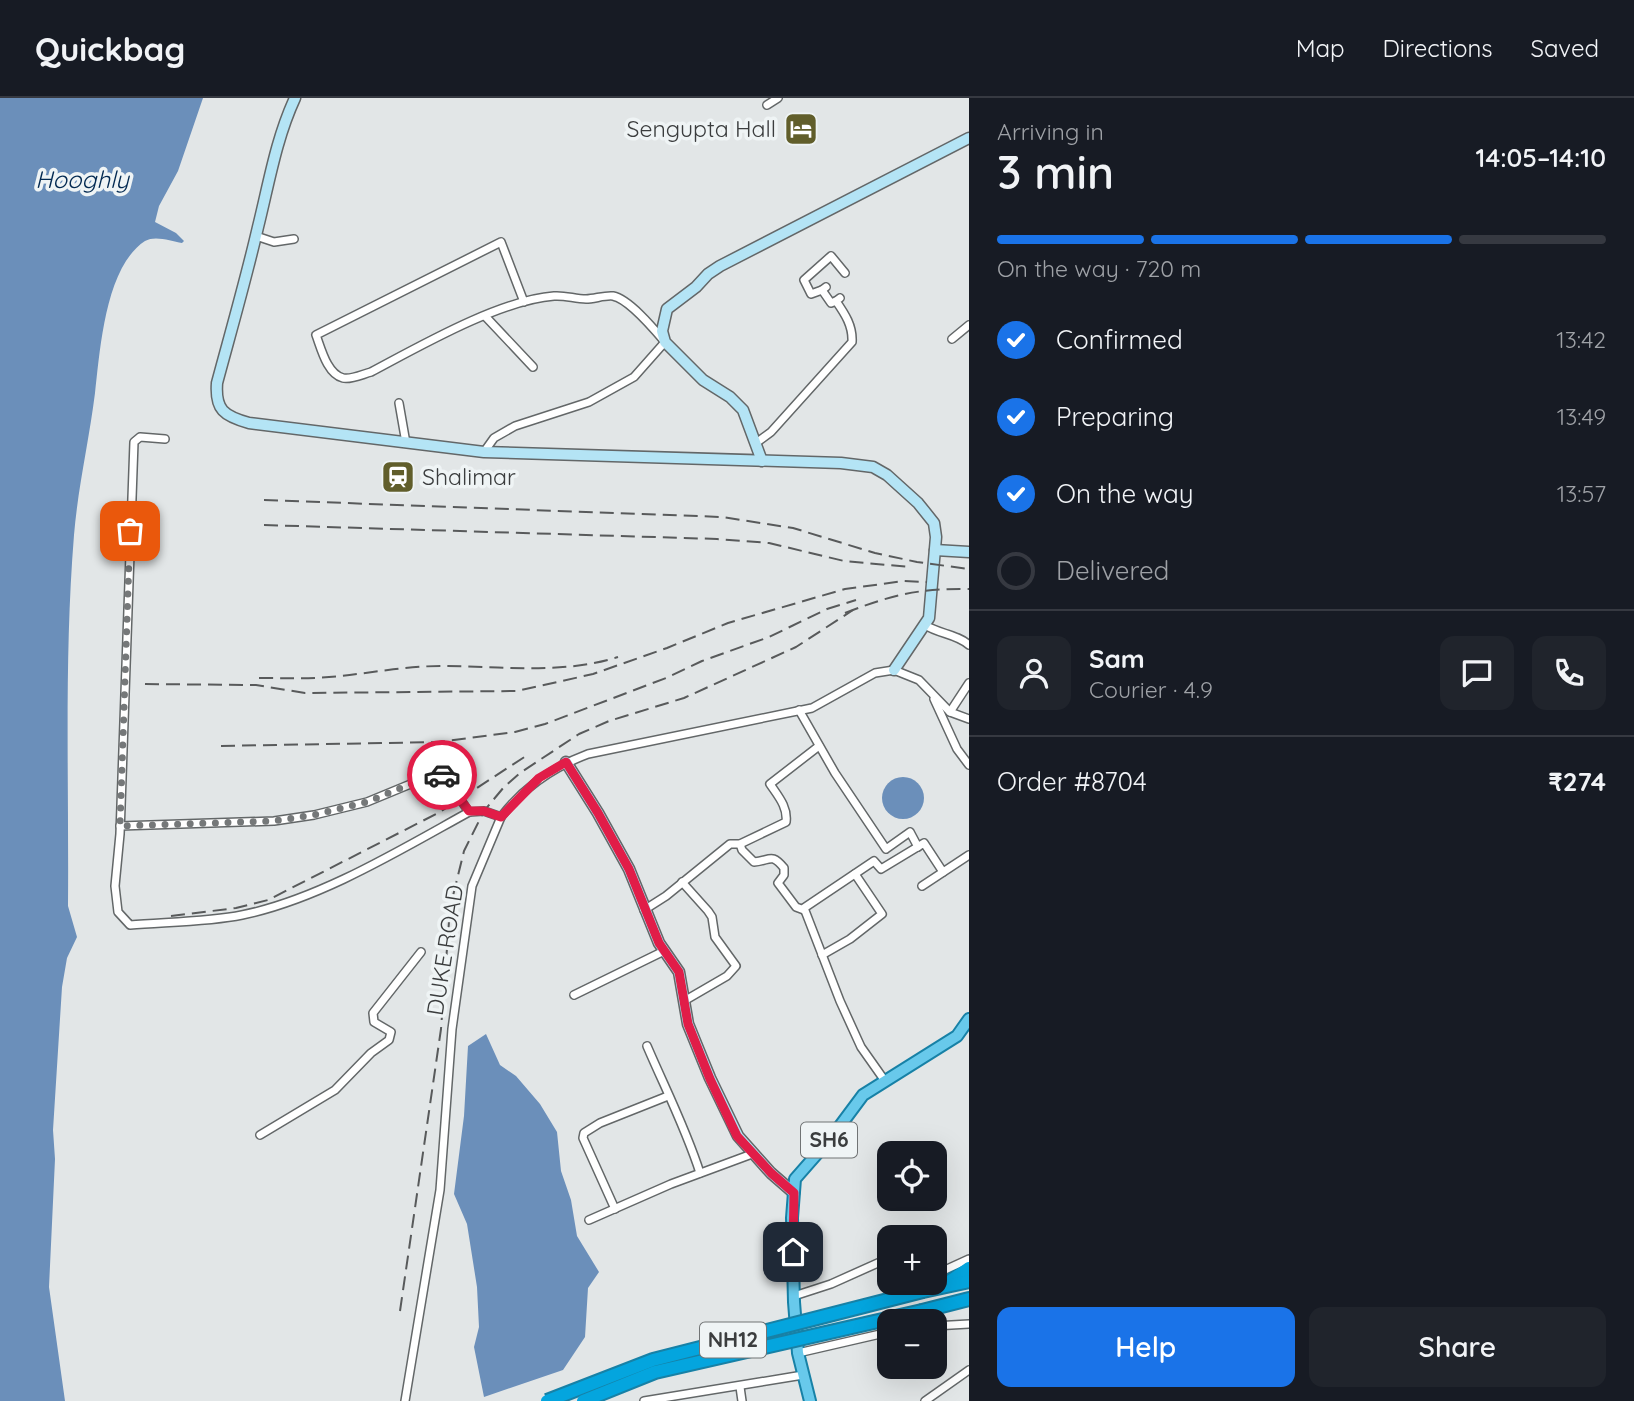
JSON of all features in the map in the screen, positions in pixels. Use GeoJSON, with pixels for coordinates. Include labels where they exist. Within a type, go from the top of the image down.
{"type":"FeatureCollection","features":[{"type":"Feature","properties":{"kind":"highway"},"geometry":{"type":"LineString","coordinates":[[947,1283],[969,1268]]}},
{"type":"Feature","properties":{"kind":"highway","name":"NH12"},"geometry":{"type":"LineString","coordinates":[[947,1285],[969,1280]]}},
{"type":"Feature","properties":{"kind":"highway","name":"NH12"},"geometry":{"type":"LineString","coordinates":[[547,1401],[653,1360],[911,1295]]}},
{"type":"Feature","properties":{"kind":"highway","name":"NH12"},"geometry":{"type":"LineString","coordinates":[[583,1401],[655,1372],[969,1298]]}},
{"type":"Feature","properties":{"kind":"highway"},"geometry":{"type":"LineString","coordinates":[[946,1304],[969,1306]]}},
{"type":"Feature","properties":{"kind":"main road","name":"SH6"},"geometry":{"type":"LineString","coordinates":[[810,1401],[798,1353],[794,1296],[792,1217],[795,1179],[831,1138],[863,1094],[957,1036],[969,1019]]}},
{"type":"Feature","properties":{"kind":"street"},"geometry":{"type":"LineString","coordinates":[[295,98],[286,116],[274,157],[217,383],[216,400],[221,409],[233,418],[250,422],[484,452],[841,463],[873,467],[887,475],[918,503],[934,523],[935,553],[929,618],[894,670],[919,680],[950,712],[969,719]]}},
{"type":"Feature","properties":{"kind":"street"},"geometry":{"type":"LineString","coordinates":[[767,105],[778,98]]}},
{"type":"Feature","properties":{"kind":"street"},"geometry":{"type":"LineString","coordinates":[[665,342],[662,331],[667,309],[696,288],[708,274],[969,138]]}},
{"type":"Feature","properties":{"kind":"street"},"geometry":{"type":"LineString","coordinates":[[256,236],[274,242],[294,239]]}},
{"type":"Feature","properties":{"kind":"street"},"geometry":{"type":"LineString","coordinates":[[524,302],[501,242],[316,335],[326,362],[334,372],[342,378],[352,378],[371,372],[485,316],[524,302],[556,296],[588,299],[614,296],[637,311],[703,380],[730,397],[743,410],[762,461]]}},
{"type":"Feature","properties":{"kind":"street"},"geometry":{"type":"LineString","coordinates":[[756,443],[771,432],[852,342],[851,328],[838,300],[831,303],[824,288],[811,294],[804,279],[831,256],[845,273]]}},
{"type":"Feature","properties":{"kind":"street"},"geometry":{"type":"LineString","coordinates":[[485,316],[533,367]]}},
{"type":"Feature","properties":{"kind":"street"},"geometry":{"type":"LineString","coordinates":[[951,339],[969,325]]}},
{"type":"Feature","properties":{"kind":"street"},"geometry":{"type":"LineString","coordinates":[[484,452],[494,438],[515,426],[589,402],[634,377],[665,342]]}},
{"type":"Feature","properties":{"kind":"street"},"geometry":{"type":"LineString","coordinates":[[399,403],[406,443]]}},
{"type":"Feature","properties":{"kind":"street"},"geometry":{"type":"LineString","coordinates":[[165,439],[140,437],[134,442],[120,826],[115,886],[118,912],[130,925],[241,916],[293,901],[385,858],[469,811],[484,811],[501,817]]}},
{"type":"Feature","properties":{"kind":"street"},"geometry":{"type":"LineString","coordinates":[[935,553],[969,552]]}},
{"type":"Feature","properties":{"kind":"street"},"geometry":{"type":"LineString","coordinates":[[925,625],[939,633],[950,634],[969,645]]}},
{"type":"Feature","properties":{"kind":"street","name":"DUKE ROAD"},"geometry":{"type":"LineString","coordinates":[[405,1401],[440,1190],[452,1029],[472,886],[501,817],[539,778],[566,762],[588,754],[812,708],[875,673],[894,670]]}},
{"type":"Feature","properties":{"kind":"street"},"geometry":{"type":"LineString","coordinates":[[950,712],[969,683]]}},
{"type":"Feature","properties":{"kind":"street"},"geometry":{"type":"LineString","coordinates":[[933,695],[957,749],[969,765]]}},
{"type":"Feature","properties":{"kind":"street"},"geometry":{"type":"LineString","coordinates":[[799,710],[819,746],[886,849],[910,832],[918,846]]}},
{"type":"Feature","properties":{"kind":"street"},"geometry":{"type":"LineString","coordinates":[[644,910],[730,844],[740,844],[786,822],[787,815],[783,804],[769,784],[819,746]]}},
{"type":"Feature","properties":{"kind":"street"},"geometry":{"type":"LineString","coordinates":[[566,762],[623,858],[664,951],[679,972],[688,1024],[737,1136],[752,1154],[794,1193]]}},
{"type":"Feature","properties":{"kind":"street"},"geometry":{"type":"LineString","coordinates":[[120,826],[274,821],[314,815],[367,802],[430,776],[443,774],[469,811]]}},
{"type":"Feature","properties":{"kind":"street"},"geometry":{"type":"LineString","coordinates":[[804,910],[807,905],[874,861],[881,869],[924,843],[943,872]]}},
{"type":"Feature","properties":{"kind":"street"},"geometry":{"type":"LineString","coordinates":[[740,844],[742,850],[754,862],[766,858],[777,860],[784,868],[784,874],[778,883],[796,908],[804,910]]}},
{"type":"Feature","properties":{"kind":"street"},"geometry":{"type":"LineString","coordinates":[[922,886],[969,855]]}},
{"type":"Feature","properties":{"kind":"street"},"geometry":{"type":"LineString","coordinates":[[822,955],[850,939],[882,914],[855,874]]}},
{"type":"Feature","properties":{"kind":"street"},"geometry":{"type":"LineString","coordinates":[[682,882],[712,917],[715,937],[736,966],[727,976],[684,1002]]}},
{"type":"Feature","properties":{"kind":"street"},"geometry":{"type":"LineString","coordinates":[[804,910],[866,1056],[885,1081]]}},
{"type":"Feature","properties":{"kind":"street"},"geometry":{"type":"LineString","coordinates":[[574,995],[664,951]]}},
{"type":"Feature","properties":{"kind":"street"},"geometry":{"type":"LineString","coordinates":[[260,1135],[335,1090],[371,1053],[388,1040],[391,1032],[374,1022],[373,1013],[421,952]]}},
{"type":"Feature","properties":{"kind":"street"},"geometry":{"type":"LineString","coordinates":[[647,1046],[691,1144],[701,1173]]}},
{"type":"Feature","properties":{"kind":"street"},"geometry":{"type":"LineString","coordinates":[[615,1209],[583,1138],[584,1133],[600,1123],[668,1096]]}},
{"type":"Feature","properties":{"kind":"street"},"geometry":{"type":"LineString","coordinates":[[589,1220],[752,1154]]}},
{"type":"Feature","properties":{"kind":"street"},"geometry":{"type":"LineString","coordinates":[[947,1269],[969,1259]]}},
{"type":"Feature","properties":{"kind":"street"},"geometry":{"type":"LineString","coordinates":[[794,1296],[831,1284],[877,1263]]}},
{"type":"Feature","properties":{"kind":"street"},"geometry":{"type":"LineString","coordinates":[[947,1325],[969,1324]]}},
{"type":"Feature","properties":{"kind":"street"},"geometry":{"type":"LineString","coordinates":[[798,1353],[877,1335]]}},
{"type":"Feature","properties":{"kind":"street"},"geometry":{"type":"LineString","coordinates":[[925,1401],[969,1370]]}},
{"type":"Feature","properties":{"kind":"street"},"geometry":{"type":"LineString","coordinates":[[644,1401],[803,1375]]}},
{"type":"Feature","properties":{"kind":"street"},"geometry":{"type":"LineString","coordinates":[[740,1387],[742,1401]]}},
{"type":"Feature","properties":{"kind":"water","name":"Hooghly"},"geometry":{"type":"Polygon","coordinates":[[[0,98],[203,98],[178,171],[159,206],[155,222],[176,233],[184,241],[182,243],[158,238],[145,241],[132,253],[113,289],[102,333],[76,517],[68,674],[68,906],[77,937],[67,958],[62,987],[53,1130],[55,1159],[49,1287],[65,1401],[0,1401],[0,98]]]}},
{"type":"Feature","properties":{"kind":"water"},"geometry":{"type":"Polygon","coordinates":[[[903,777],[918,783],[924,798],[918,813],[903,819],[888,813],[882,798],[888,783],[903,777]]]}},
{"type":"Feature","properties":{"kind":"water"},"geometry":{"type":"Polygon","coordinates":[[[486,1034],[500,1065],[516,1076],[540,1104],[557,1132],[561,1171],[571,1200],[577,1236],[599,1272],[588,1288],[585,1337],[563,1370],[484,1397],[474,1347],[479,1327],[477,1287],[467,1224],[454,1194],[464,1116],[468,1046],[486,1034]]]}},
{"type":"Feature","properties":{"kind":"railway"},"geometry":{"type":"LineString","coordinates":[[264,500],[722,517],[793,528],[875,553],[969,569]]}},
{"type":"Feature","properties":{"kind":"railway"},"geometry":{"type":"LineString","coordinates":[[264,525],[717,539],[769,543],[844,561],[910,567]]}},
{"type":"Feature","properties":{"kind":"railway"},"geometry":{"type":"LineString","coordinates":[[145,684],[256,685],[305,693],[517,691],[593,674],[728,623],[845,589],[904,581],[927,582]]}},
{"type":"Feature","properties":{"kind":"railway"},"geometry":{"type":"LineString","coordinates":[[845,613],[906,594],[969,589]]}},
{"type":"Feature","properties":{"kind":"railway"},"geometry":{"type":"LineString","coordinates":[[221,746],[439,742],[515,732],[545,724],[666,678],[702,661],[769,637],[827,609],[856,600]]}},
{"type":"Feature","properties":{"kind":"railway"},"geometry":{"type":"LineString","coordinates":[[400,1311],[441,1029],[450,908],[464,851],[484,811],[520,773],[579,734],[609,721],[684,698],[796,647],[853,610]]}},
{"type":"Feature","properties":{"kind":"railway"},"geometry":{"type":"LineString","coordinates":[[259,678],[320,678],[427,666],[553,668],[596,663],[618,657]]}},
{"type":"Feature","properties":{"kind":"railway"},"geometry":{"type":"LineString","coordinates":[[171,916],[236,908],[268,900],[440,812],[529,754]]}},
{"type":"Feature","properties":{"kind":"way so far"},"geometry":{"type":"LineString","coordinates":[[130,531],[120,826],[274,821],[314,815],[367,802],[430,776],[442,775]]}},
{"type":"Feature","properties":{"kind":"place","name":"Sengupta Hall"},"geometry":{"type":"Point","coordinates":[801,129]}},
{"type":"Feature","properties":{"kind":"place","name":"Shalimar"},"geometry":{"type":"Point","coordinates":[398,477]}},
{"type":"Feature","properties":{"kind":"route"},"geometry":{"type":"LineString","coordinates":[[442,775],[469,811],[484,811],[501,817],[539,778],[566,762],[629,869],[659,943],[679,972],[688,1024],[737,1136],[746,1148],[794,1193],[793,1252]]}}]}
